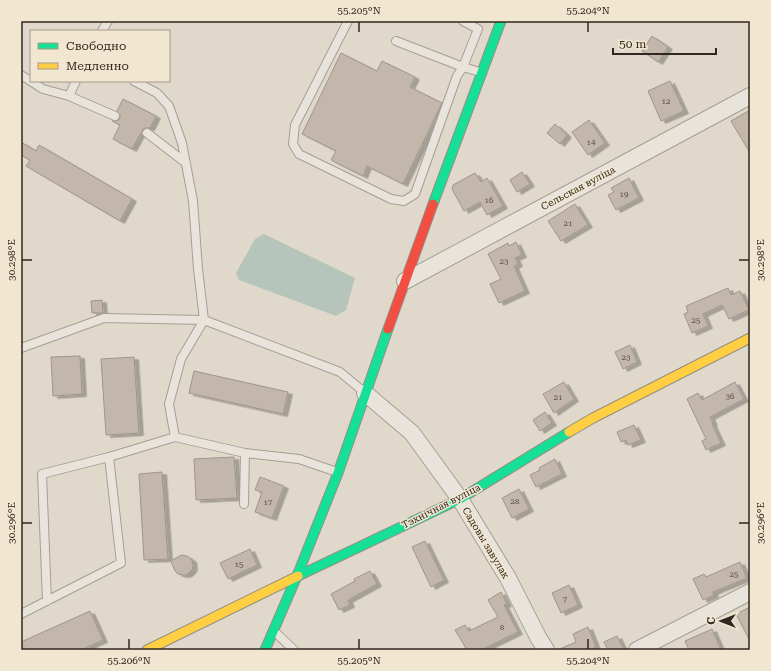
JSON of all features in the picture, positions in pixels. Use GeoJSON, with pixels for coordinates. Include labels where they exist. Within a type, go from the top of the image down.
{"type":"FeatureCollection","features":[{"type":"Feature","properties":{"kind":"street"},"geometry":{"type":"LineString","coordinates":[[265,650],[297,576],[338,473],[405,281],[481,72],[502,21]]}},
{"type":"Feature","properties":{"kind":"street","name":"Сельская вуліца"},"geometry":{"type":"LineString","coordinates":[[405,281],[750,96]]}},
{"type":"Feature","properties":{"kind":"street","name":"Тэхнічная вуліца"},"geometry":{"type":"LineString","coordinates":[[147,650],[297,576],[460,499],[593,418],[750,338]]}},
{"type":"Feature","properties":{"kind":"street","name":"Садовы завулак"},"geometry":{"type":"LineString","coordinates":[[365,393],[412,433],[460,499],[508,578],[546,650]]}},
{"type":"Feature","properties":{"kind":"street"},"geometry":{"type":"LineString","coordinates":[[637,650],[750,592]]}},
{"type":"Feature","properties":{"kind":"lane"},"geometry":{"type":"LineString","coordinates":[[103,30],[108,21]]}},
{"type":"Feature","properties":{"kind":"lane"},"geometry":{"type":"LineString","coordinates":[[348,21],[295,125],[293,144],[299,154],[391,199],[404,201],[415,194],[457,76],[463,67],[478,29],[463,21]]}},
{"type":"Feature","properties":{"kind":"lane"},"geometry":{"type":"LineString","coordinates":[[396,41],[463,67],[481,72]]}},
{"type":"Feature","properties":{"kind":"lane"},"geometry":{"type":"LineString","coordinates":[[30,82],[43,89],[69,96],[115,116]]}},
{"type":"Feature","properties":{"kind":"lane"},"geometry":{"type":"LineString","coordinates":[[69,96],[76,82]]}},
{"type":"Feature","properties":{"kind":"lane"},"geometry":{"type":"LineString","coordinates":[[136,82],[158,93],[169,106],[182,143],[193,201],[198,269],[204,320],[181,359],[169,404],[175,437]]}},
{"type":"Feature","properties":{"kind":"lane"},"geometry":{"type":"LineString","coordinates":[[147,133],[186,163]]}},
{"type":"Feature","properties":{"kind":"lane"},"geometry":{"type":"LineString","coordinates":[[21,348],[104,318],[204,320],[340,372],[365,393]]}},
{"type":"Feature","properties":{"kind":"lane"},"geometry":{"type":"LineString","coordinates":[[47,601],[42,474],[109,457],[175,437],[245,452],[299,459],[338,473]]}},
{"type":"Feature","properties":{"kind":"lane"},"geometry":{"type":"LineString","coordinates":[[244,504],[245,452]]}},
{"type":"Feature","properties":{"kind":"lane"},"geometry":{"type":"LineString","coordinates":[[21,614],[121,563],[109,457]]}},
{"type":"Feature","properties":{"kind":"lane"},"geometry":{"type":"LineString","coordinates":[[273,630],[294,650]]}},
{"type":"Feature","properties":{"kind":"shaded area"},"geometry":{"type":"Polygon","coordinates":[[[264,234],[355,278],[346,310],[336,316],[239,280],[236,273],[255,239],[264,234]]]}},
{"type":"Feature","properties":{"kind":"building"},"geometry":{"type":"Polygon","coordinates":[[[652,36],[668,47],[658,62],[642,51],[652,36]]]}},
{"type":"Feature","properties":{"kind":"building"},"geometry":{"type":"Polygon","coordinates":[[[341,53],[377,71],[382,61],[415,77],[410,87],[442,103],[403,184],[367,166],[363,176],[331,160],[336,151],[302,134],[341,53]]]}},
{"type":"Feature","properties":{"kind":"building"},"geometry":{"type":"Polygon","coordinates":[[[670,81],[684,111],[661,121],[648,91],[670,81]]]}},
{"type":"Feature","properties":{"kind":"building"},"geometry":{"type":"Polygon","coordinates":[[[123,99],[156,116],[150,128],[145,128],[142,130],[142,135],[140,134],[132,149],[113,139],[120,125],[112,121],[120,119],[120,115],[117,111],[123,99]]]}},
{"type":"Feature","properties":{"kind":"building"},"geometry":{"type":"Polygon","coordinates":[[[750,110],[750,153],[731,121],[750,110]]]}},
{"type":"Feature","properties":{"kind":"building"},"geometry":{"type":"Polygon","coordinates":[[[589,120],[605,143],[588,155],[572,132],[589,120]]]}},
{"type":"Feature","properties":{"kind":"building"},"geometry":{"type":"Polygon","coordinates":[[[555,124],[567,135],[560,144],[547,133],[555,124]]]}},
{"type":"Feature","properties":{"kind":"building"},"geometry":{"type":"Polygon","coordinates":[[[21,142],[36,151],[39,145],[132,199],[120,221],[26,166],[30,160],[21,155],[21,142]]]}},
{"type":"Feature","properties":{"kind":"building"},"geometry":{"type":"Polygon","coordinates":[[[522,172],[530,184],[517,192],[510,180],[522,172]]]}},
{"type":"Feature","properties":{"kind":"building"},"geometry":{"type":"Polygon","coordinates":[[[475,173],[481,182],[487,178],[503,206],[487,215],[480,202],[464,211],[452,189],[453,185],[475,173]]]}},
{"type":"Feature","properties":{"kind":"building"},"geometry":{"type":"Polygon","coordinates":[[[629,178],[639,198],[616,210],[608,195],[614,192],[611,188],[629,178]]]}},
{"type":"Feature","properties":{"kind":"building"},"geometry":{"type":"Polygon","coordinates":[[[575,204],[588,225],[561,241],[548,221],[575,204]]]}},
{"type":"Feature","properties":{"kind":"building"},"geometry":{"type":"Polygon","coordinates":[[[516,242],[522,255],[515,258],[518,264],[514,266],[525,291],[499,303],[490,284],[501,279],[488,254],[508,243],[509,246],[516,242]]]}},
{"type":"Feature","properties":{"kind":"building"},"geometry":{"type":"Polygon","coordinates":[[[728,288],[731,295],[740,291],[749,310],[729,319],[722,305],[703,314],[708,326],[692,333],[684,314],[688,312],[686,306],[728,288]]]}},
{"type":"Feature","properties":{"kind":"building"},"geometry":{"type":"Polygon","coordinates":[[[102,300],[103,313],[92,313],[91,301],[102,300]]]}},
{"type":"Feature","properties":{"kind":"building"},"geometry":{"type":"Polygon","coordinates":[[[630,345],[637,362],[623,369],[615,352],[630,345]]]}},
{"type":"Feature","properties":{"kind":"building"},"geometry":{"type":"Polygon","coordinates":[[[80,356],[82,394],[53,396],[51,357],[80,356]]]}},
{"type":"Feature","properties":{"kind":"building"},"geometry":{"type":"Polygon","coordinates":[[[134,357],[139,433],[106,435],[101,359],[134,357]]]}},
{"type":"Feature","properties":{"kind":"building"},"geometry":{"type":"Polygon","coordinates":[[[194,371],[288,392],[283,414],[189,393],[194,371]]]}},
{"type":"Feature","properties":{"kind":"building"},"geometry":{"type":"Polygon","coordinates":[[[564,382],[574,399],[554,413],[543,394],[564,382]]]}},
{"type":"Feature","properties":{"kind":"building"},"geometry":{"type":"Polygon","coordinates":[[[735,382],[744,399],[710,417],[721,443],[706,450],[702,441],[706,439],[687,399],[698,393],[702,400],[735,382]]]}},
{"type":"Feature","properties":{"kind":"building"},"geometry":{"type":"Polygon","coordinates":[[[545,412],[552,423],[540,431],[533,420],[545,412]]]}},
{"type":"Feature","properties":{"kind":"building"},"geometry":{"type":"Polygon","coordinates":[[[634,425],[641,440],[628,445],[626,440],[621,442],[617,432],[634,425]]]}},
{"type":"Feature","properties":{"kind":"building"},"geometry":{"type":"Polygon","coordinates":[[[234,457],[237,498],[196,500],[194,459],[234,457]]]}},
{"type":"Feature","properties":{"kind":"building"},"geometry":{"type":"Polygon","coordinates":[[[555,459],[562,474],[536,487],[530,475],[555,459]]]}},
{"type":"Feature","properties":{"kind":"building"},"geometry":{"type":"Polygon","coordinates":[[[162,472],[168,559],[144,560],[139,474],[162,472]]]}},
{"type":"Feature","properties":{"kind":"building"},"geometry":{"type":"Polygon","coordinates":[[[260,477],[284,486],[272,518],[255,512],[262,492],[255,490],[260,477]]]}},
{"type":"Feature","properties":{"kind":"building"},"geometry":{"type":"Polygon","coordinates":[[[519,489],[529,509],[512,518],[502,498],[519,489]]]}},
{"type":"Feature","properties":{"kind":"building"},"geometry":{"type":"Polygon","coordinates":[[[425,541],[444,580],[431,587],[412,547],[425,541]]]}},
{"type":"Feature","properties":{"kind":"building"},"geometry":{"type":"Polygon","coordinates":[[[250,549],[257,565],[228,579],[220,563],[250,549]]]}},
{"type":"Feature","properties":{"kind":"building"},"geometry":{"type":"Polygon","coordinates":[[[181,555],[187,556],[192,560],[192,570],[188,574],[178,574],[175,571],[171,561],[181,555]]]}},
{"type":"Feature","properties":{"kind":"building"},"geometry":{"type":"Polygon","coordinates":[[[740,562],[747,578],[713,592],[714,595],[703,600],[693,579],[704,574],[706,577],[740,562]]]}},
{"type":"Feature","properties":{"kind":"building"},"geometry":{"type":"Polygon","coordinates":[[[370,571],[377,584],[348,600],[350,605],[339,610],[331,594],[355,581],[354,579],[370,571]]]}},
{"type":"Feature","properties":{"kind":"building"},"geometry":{"type":"Polygon","coordinates":[[[569,585],[578,605],[561,613],[552,593],[569,585]]]}},
{"type":"Feature","properties":{"kind":"building"},"geometry":{"type":"Polygon","coordinates":[[[501,592],[507,604],[504,605],[518,632],[481,650],[467,650],[455,630],[465,625],[469,631],[498,617],[488,600],[501,592]]]}},
{"type":"Feature","properties":{"kind":"building"},"geometry":{"type":"Polygon","coordinates":[[[750,607],[750,641],[736,614],[750,607]]]}},
{"type":"Feature","properties":{"kind":"building"},"geometry":{"type":"Polygon","coordinates":[[[90,611],[103,640],[81,650],[21,650],[21,642],[90,611]]]}},
{"type":"Feature","properties":{"kind":"building"},"geometry":{"type":"Polygon","coordinates":[[[588,627],[596,647],[590,650],[557,650],[576,642],[573,634],[588,627]]]}},
{"type":"Feature","properties":{"kind":"building"},"geometry":{"type":"Polygon","coordinates":[[[712,629],[721,650],[689,650],[685,641],[712,629]]]}},
{"type":"Feature","properties":{"kind":"building"},"geometry":{"type":"Polygon","coordinates":[[[617,636],[624,650],[608,650],[604,642],[617,636]]]}},
{"type":"Feature","properties":{"kind":"traffic: fast"},"geometry":{"type":"LineString","coordinates":[[433,204],[501,21]]}},
{"type":"Feature","properties":{"kind":"traffic: fast"},"geometry":{"type":"LineString","coordinates":[[265,650],[297,576],[338,473],[388,329]]}},
{"type":"Feature","properties":{"kind":"traffic: fast"},"geometry":{"type":"LineString","coordinates":[[298,576],[460,499],[569,432]]}},
{"type":"Feature","properties":{"kind":"traffic: slow"},"geometry":{"type":"LineString","coordinates":[[569,432],[593,418],[750,338]]}},
{"type":"Feature","properties":{"kind":"traffic: slow"},"geometry":{"type":"LineString","coordinates":[[147,650],[298,576]]}},
{"type":"Feature","properties":{"kind":"traffic: jam"},"geometry":{"type":"LineString","coordinates":[[388,329],[433,204]]}}]}
